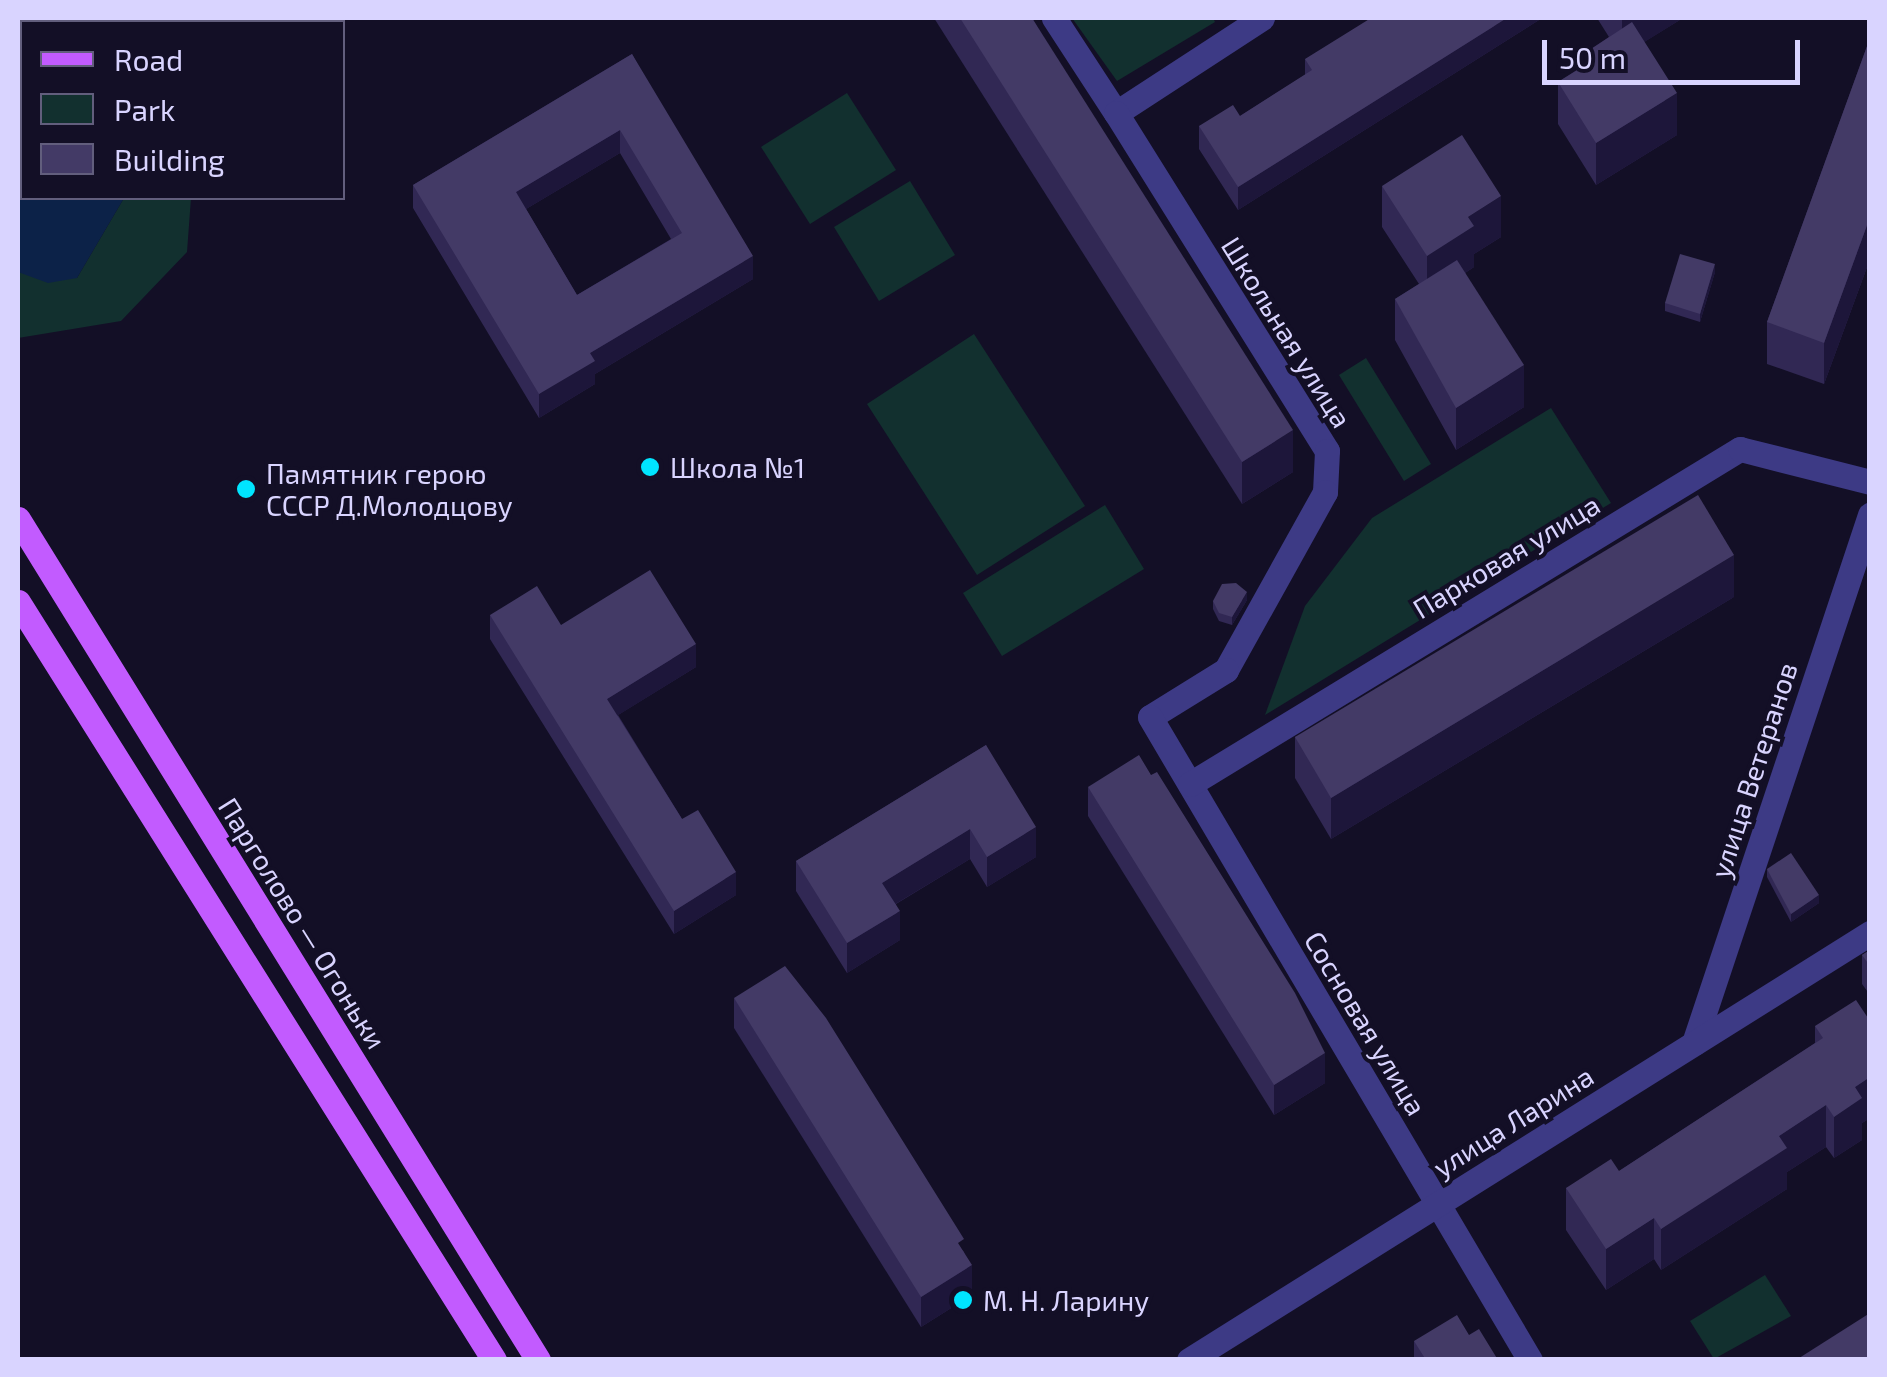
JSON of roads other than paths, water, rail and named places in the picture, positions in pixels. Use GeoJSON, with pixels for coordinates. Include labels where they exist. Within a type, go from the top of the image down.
{"type":"FeatureCollection","features":[{"type":"Feature","properties":{"kind":"main road","name":"Парголово — Огоньки"},"geometry":{"type":"LineString","coordinates":[[18,518],[538,1360]]}},
{"type":"Feature","properties":{"kind":"main road"},"geometry":{"type":"LineString","coordinates":[[18,602],[494,1360]]}},
{"type":"Feature","properties":{"kind":"street","name":"Школьная улица"},"geometry":{"type":"LineString","coordinates":[[1054,18],[1326,452],[1326,492],[1226,670],[1150,717]]}},
{"type":"Feature","properties":{"kind":"street"},"geometry":{"type":"LineString","coordinates":[[1116,114],[1262,18]]}},
{"type":"Feature","properties":{"kind":"street","name":"Парковая улица"},"geometry":{"type":"LineString","coordinates":[[1190,784],[1740,449],[1870,482]]}},
{"type":"Feature","properties":{"kind":"street","name":"улица Ветеранов"},"geometry":{"type":"LineString","coordinates":[[1694,1043],[1870,515]]}},
{"type":"Feature","properties":{"kind":"street","name":"Сосновая улица"},"geometry":{"type":"LineString","coordinates":[[1150,717],[1530,1360]]}},
{"type":"Feature","properties":{"kind":"street","name":"улица Ларина"},"geometry":{"type":"LineString","coordinates":[[1188,1360],[1870,933]]}},
{"type":"Feature","properties":{"kind":"water"},"geometry":{"type":"Polygon","coordinates":[[[18,18],[244,18],[20,20],[20,200],[123,200],[77,278],[48,283],[18,272],[18,18]]]}},
{"type":"Feature","properties":{"kind":"place","name":"Школа №1"},"geometry":{"type":"Point","coordinates":[650,467]}},
{"type":"Feature","properties":{"kind":"place","name":"Памятник герою СССР Д.Молодцову"},"geometry":{"type":"Point","coordinates":[246,489]}},
{"type":"Feature","properties":{"kind":"place","name":"М. Н. Ларину"},"geometry":{"type":"Point","coordinates":[963,1300]}}]}
